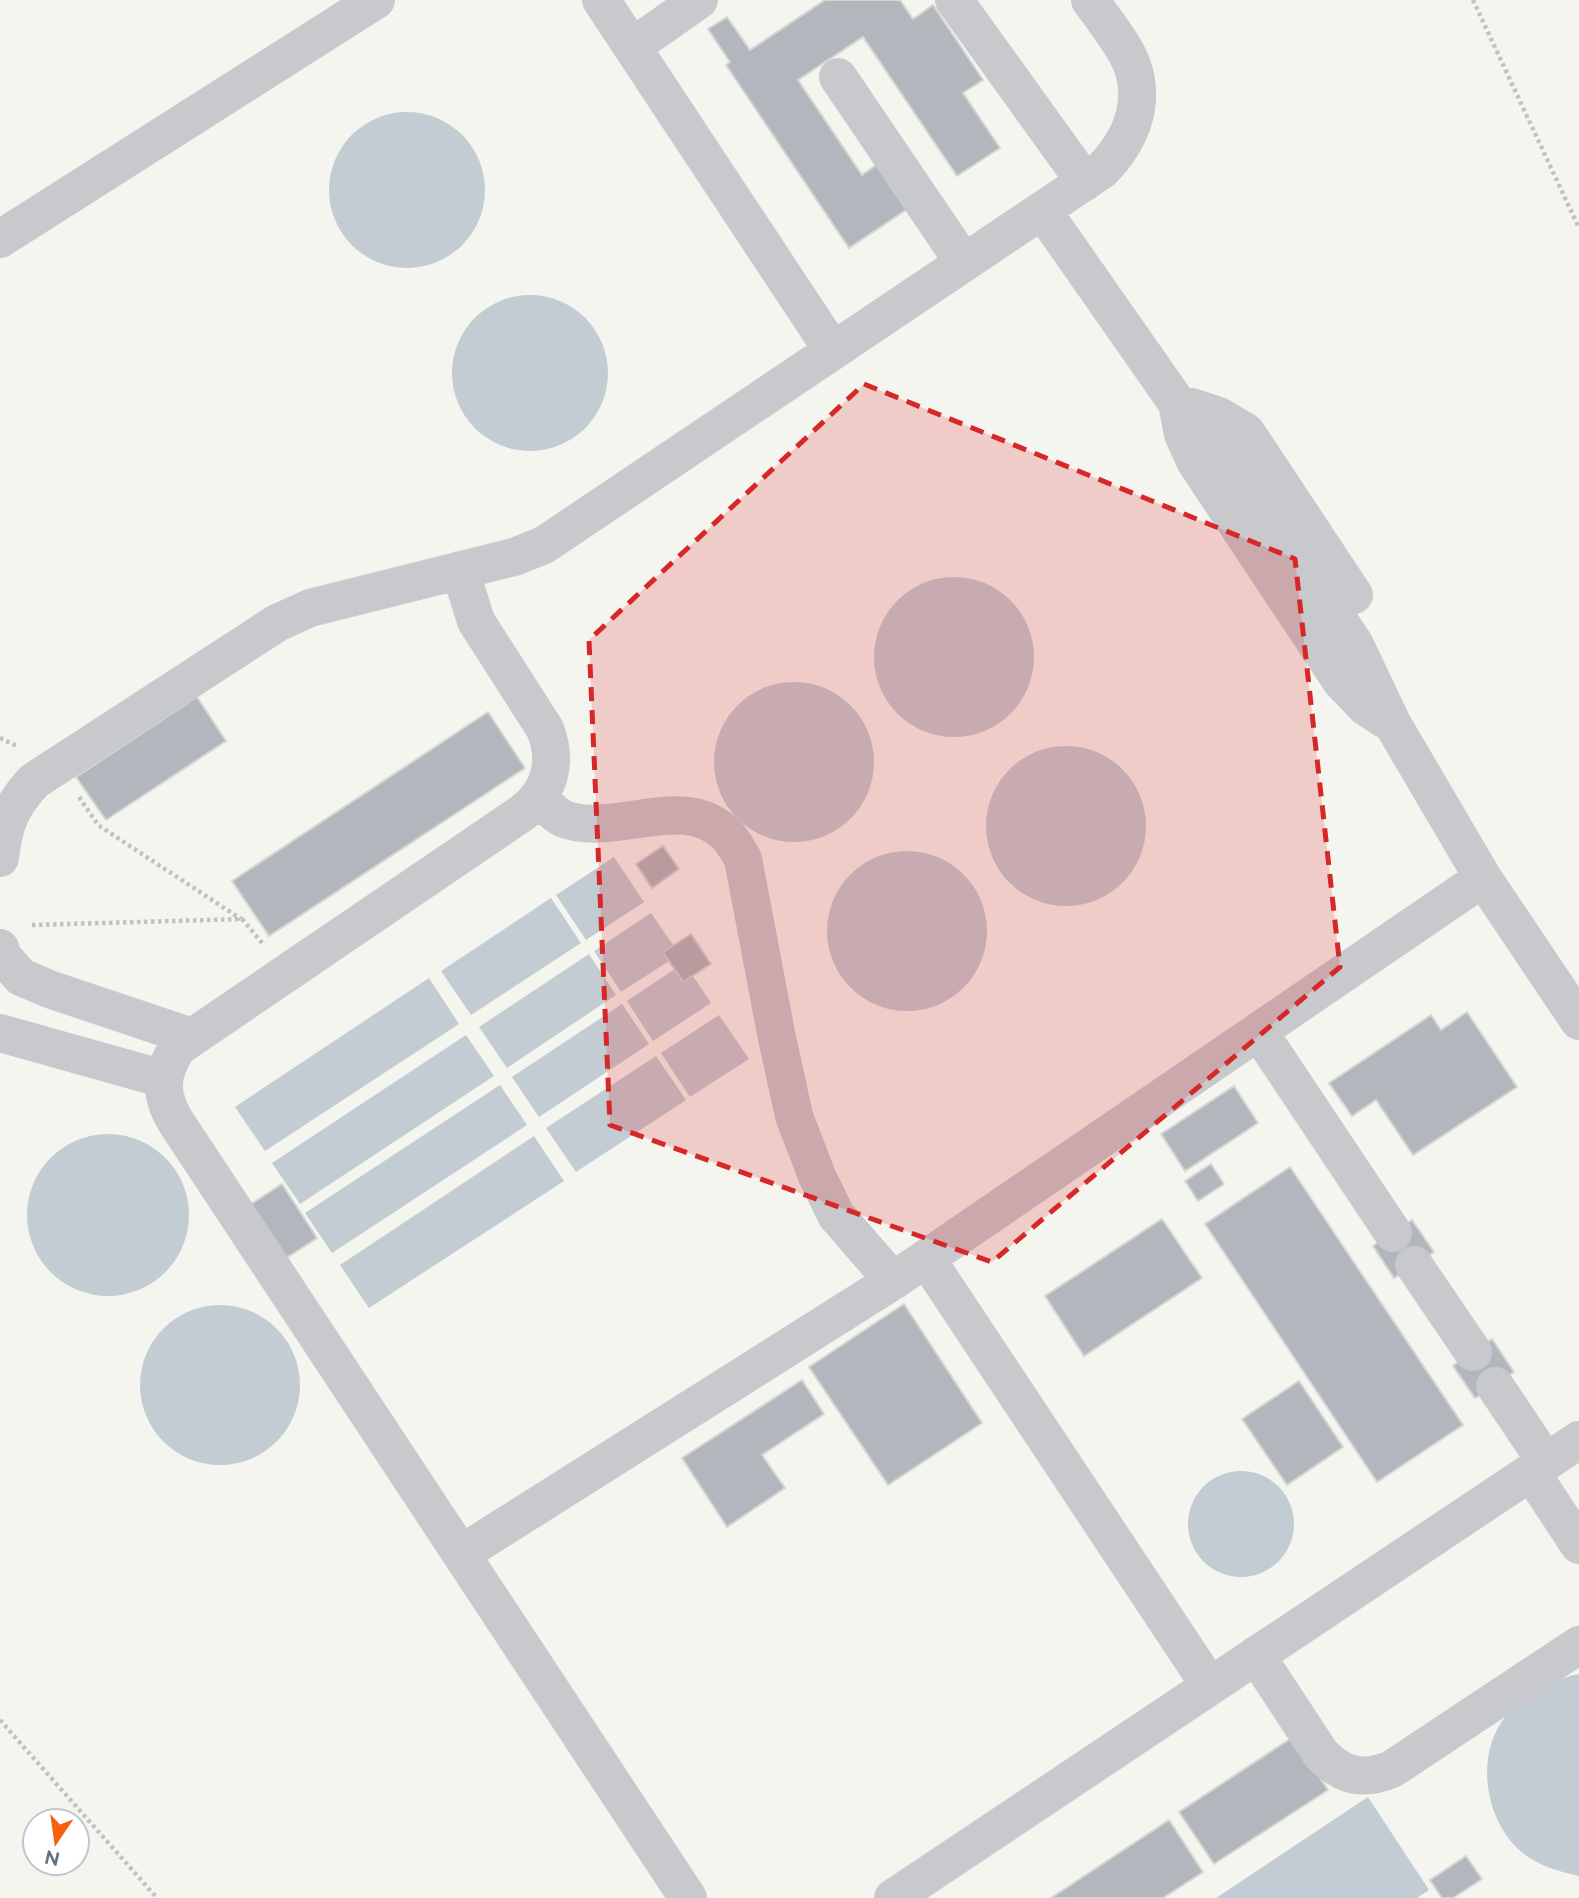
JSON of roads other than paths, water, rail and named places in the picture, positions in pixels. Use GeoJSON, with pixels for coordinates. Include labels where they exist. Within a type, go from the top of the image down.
{"type":"FeatureCollection","features":[{"type":"Feature","properties":{"kind":"lane"},"geometry":{"type":"LineString","coordinates":[[0,239],[376,0]]}},
{"type":"Feature","properties":{"kind":"lane"},"geometry":{"type":"LineString","coordinates":[[601,0],[833,351]]}},
{"type":"Feature","properties":{"kind":"lane"},"geometry":{"type":"LineString","coordinates":[[632,47],[699,0]]}},
{"type":"Feature","properties":{"kind":"lane"},"geometry":{"type":"LineString","coordinates":[[954,0],[1085,182]]}},
{"type":"Feature","properties":{"kind":"lane"},"geometry":{"type":"LineString","coordinates":[[0,858],[4,827],[17,799],[34,781],[293,614],[514,557],[544,545],[1102,170],[1122,146],[1134,119],[1136,81],[1131,63],[1090,0]]}},
{"type":"Feature","properties":{"kind":"lane"},"geometry":{"type":"LineString","coordinates":[[838,77],[964,263]]}},
{"type":"Feature","properties":{"kind":"lane"},"geometry":{"type":"LineString","coordinates":[[1042,210],[1177,403],[1226,453],[1354,643],[1392,723],[1483,878],[1579,1021]]}},
{"type":"Feature","properties":{"kind":"lane"},"geometry":{"type":"LineString","coordinates":[[460,570],[476,621],[545,729],[551,743],[551,774],[539,797],[522,813],[178,1047],[169,1062],[164,1079],[164,1094],[168,1109],[176,1122],[688,1898]]}},
{"type":"Feature","properties":{"kind":"lane"},"geometry":{"type":"LineString","coordinates":[[539,797],[555,813],[578,822],[601,823],[681,815],[701,819],[728,836],[743,859],[794,1116],[817,1176],[836,1215],[893,1281]]}},
{"type":"Feature","properties":{"kind":"lane"},"geometry":{"type":"LineString","coordinates":[[461,1554],[893,1281],[1483,878]]}},
{"type":"Feature","properties":{"kind":"lane"},"geometry":{"type":"LineString","coordinates":[[11,937],[3,957],[21,977],[192,1037]]}},
{"type":"Feature","properties":{"kind":"lane"},"geometry":{"type":"LineString","coordinates":[[1259,1032],[1393,1233]]}},
{"type":"Feature","properties":{"kind":"lane"},"geometry":{"type":"LineString","coordinates":[[0,1034],[164,1079]]}},
{"type":"Feature","properties":{"kind":"lane"},"geometry":{"type":"LineString","coordinates":[[926,1258],[1210,1686]]}},
{"type":"Feature","properties":{"kind":"lane"},"geometry":{"type":"LineString","coordinates":[[1414,1265],[1473,1352]]}},
{"type":"Feature","properties":{"kind":"lane"},"geometry":{"type":"LineString","coordinates":[[1494,1386],[1579,1545]]}},
{"type":"Feature","properties":{"kind":"lane"},"geometry":{"type":"LineString","coordinates":[[893,1898],[1579,1440]]}},
{"type":"Feature","properties":{"kind":"lane"},"geometry":{"type":"LineString","coordinates":[[1256,1655],[1321,1754],[1333,1766],[1348,1774],[1363,1776],[1378,1775],[1392,1769],[1579,1645]]}}]}
